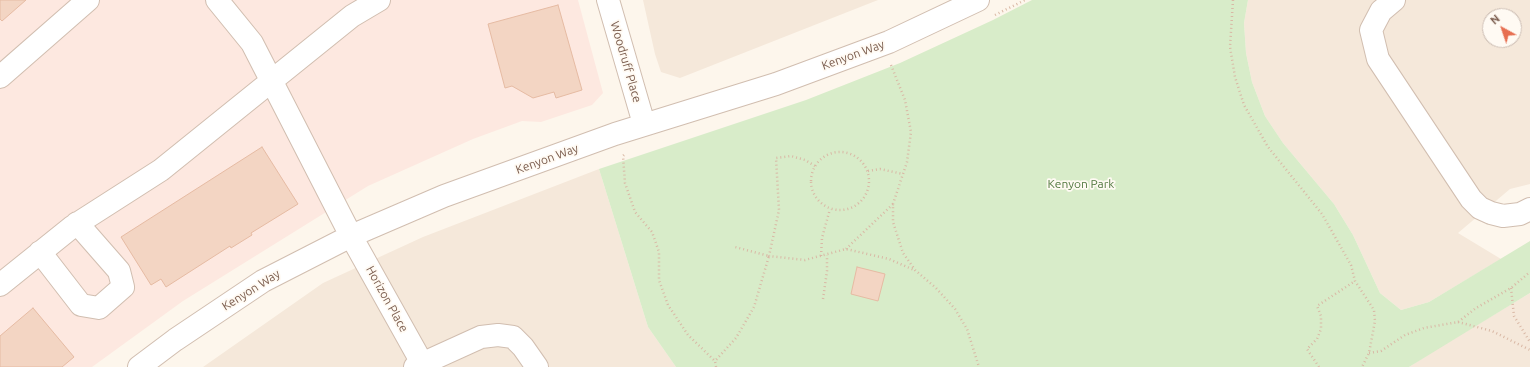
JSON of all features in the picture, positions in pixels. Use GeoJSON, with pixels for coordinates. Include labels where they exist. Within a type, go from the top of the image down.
{"type":"FeatureCollection","features":[{"type":"Feature","properties":{"kind":"street"},"geometry":{"type":"LineString","coordinates":[[0,77],[88,0]]}},
{"type":"Feature","properties":{"kind":"street","name":"Horizon Place"},"geometry":{"type":"LineString","coordinates":[[216,0],[252,42],[418,365]]}},
{"type":"Feature","properties":{"kind":"street"},"geometry":{"type":"LineString","coordinates":[[0,285],[78,223],[161,170],[352,16],[379,0]]}},
{"type":"Feature","properties":{"kind":"street","name":"Woodruff Place"},"geometry":{"type":"LineString","coordinates":[[608,0],[644,124]]}},
{"type":"Feature","properties":{"kind":"street","name":"Kenyon Way"},"geometry":{"type":"LineString","coordinates":[[139,367],[175,340],[263,281],[351,236],[444,196],[644,124],[776,84],[889,42],[978,0]]}},
{"type":"Feature","properties":{"kind":"street"},"geometry":{"type":"LineString","coordinates":[[1394,0],[1381,11],[1371,30],[1378,59],[1471,199],[1480,208],[1503,216],[1520,214],[1530,209]]}},
{"type":"Feature","properties":{"kind":"street"},"geometry":{"type":"LineString","coordinates":[[40,252],[81,305],[99,308],[123,287],[119,271],[78,223]]}},
{"type":"Feature","properties":{"kind":"street"},"geometry":{"type":"LineString","coordinates":[[418,365],[481,337],[498,335],[512,337],[523,347],[537,367]]}},
{"type":"Feature","properties":{"kind":"path"},"geometry":{"type":"LineString","coordinates":[[990,18],[1025,0]]}},
{"type":"Feature","properties":{"kind":"path"},"geometry":{"type":"LineString","coordinates":[[1233,0],[1230,47],[1235,77],[1244,105],[1268,147],[1307,194],[1326,220],[1351,265],[1355,281],[1374,310],[1375,321],[1369,352],[1362,367]]}},
{"type":"Feature","properties":{"kind":"path"},"geometry":{"type":"LineString","coordinates":[[890,63],[904,100],[911,132],[907,162],[893,204],[893,222],[903,253],[915,270],[936,288],[955,309],[967,329],[979,367]]}},
{"type":"Feature","properties":{"kind":"path"},"geometry":{"type":"LineString","coordinates":[[837,151],[847,152],[856,156],[864,163],[868,172],[868,190],[864,198],[857,205],[848,209],[830,209],[822,204],[816,198],[811,188],[810,178],[815,166],[827,154],[837,151]]}},
{"type":"Feature","properties":{"kind":"path"},"geometry":{"type":"LineString","coordinates":[[623,156],[625,184],[635,212],[652,232],[659,252],[659,280],[668,305],[688,335],[715,361],[716,367]]}},
{"type":"Feature","properties":{"kind":"path"},"geometry":{"type":"LineString","coordinates":[[715,361],[736,338],[754,306],[769,256],[779,210],[776,158],[791,156],[805,160],[815,166]]}},
{"type":"Feature","properties":{"kind":"path"},"geometry":{"type":"LineString","coordinates":[[868,172],[880,169],[903,174]]}},
{"type":"Feature","properties":{"kind":"path"},"geometry":{"type":"LineString","coordinates":[[735,247],[769,256],[805,260],[827,255],[846,249],[893,204]]}},
{"type":"Feature","properties":{"kind":"path"},"geometry":{"type":"LineString","coordinates":[[821,256],[822,238],[830,209]]}},
{"type":"Feature","properties":{"kind":"path"},"geometry":{"type":"LineString","coordinates":[[846,249],[889,259],[915,270]]}},
{"type":"Feature","properties":{"kind":"path"},"geometry":{"type":"LineString","coordinates":[[823,299],[827,272],[827,255]]}},
{"type":"Feature","properties":{"kind":"path"},"geometry":{"type":"LineString","coordinates":[[1458,322],[1476,308],[1511,288],[1530,272]]}},
{"type":"Feature","properties":{"kind":"path"},"geometry":{"type":"LineString","coordinates":[[1319,367],[1307,348],[1317,339],[1321,329],[1321,316],[1317,306],[1355,281]]}},
{"type":"Feature","properties":{"kind":"path"},"geometry":{"type":"LineString","coordinates":[[1511,288],[1514,316],[1530,342]]}},
{"type":"Feature","properties":{"kind":"path"},"geometry":{"type":"LineString","coordinates":[[1369,352],[1381,351],[1405,335],[1424,328],[1458,322],[1492,331],[1530,350]]}},
{"type":"Feature","properties":{"kind":"shaded area"},"geometry":{"type":"Polygon","coordinates":[[[0,0],[578,0],[603,93],[592,105],[541,122],[522,121],[473,139],[368,186],[183,301],[92,367],[0,367],[0,0]]]}},
{"type":"Feature","properties":{"kind":"shaded area"},"geometry":{"type":"Polygon","coordinates":[[[643,0],[878,0],[680,78],[661,72],[655,54],[643,0]]]}},
{"type":"Feature","properties":{"kind":"shaded area"},"geometry":{"type":"Polygon","coordinates":[[[1248,0],[1530,0],[1530,184],[1510,189],[1458,233],[1501,259],[1429,302],[1401,310],[1380,293],[1353,235],[1334,204],[1283,143],[1265,116],[1252,82],[1246,53],[1244,23],[1248,0]]]}},
{"type":"Feature","properties":{"kind":"shaded area"},"geometry":{"type":"Polygon","coordinates":[[[599,169],[648,327],[676,367],[203,367],[323,283],[423,237],[599,169]]]}},
{"type":"Feature","properties":{"kind":"shaded area"},"geometry":{"type":"Polygon","coordinates":[[[1530,293],[1530,367],[1409,367],[1430,353],[1530,293]]]}},
{"type":"Feature","properties":{"kind":"green space","name":"Kenyon Park"},"geometry":{"type":"Polygon","coordinates":[[[1032,0],[1248,0],[1244,23],[1246,53],[1252,82],[1265,116],[1283,143],[1334,204],[1353,235],[1380,293],[1401,310],[1429,302],[1530,241],[1530,293],[1409,367],[676,367],[648,327],[599,169],[806,100],[900,63],[993,20],[1032,0]]]}},
{"type":"Feature","properties":{"kind":"building"},"geometry":{"type":"Polygon","coordinates":[[[0,0],[26,0],[2,21],[0,19],[0,0]]]}},
{"type":"Feature","properties":{"kind":"building"},"geometry":{"type":"Polygon","coordinates":[[[558,5],[582,90],[556,98],[554,92],[533,98],[512,86],[505,88],[488,24],[558,5]]]}},
{"type":"Feature","properties":{"kind":"building"},"geometry":{"type":"Polygon","coordinates":[[[262,147],[298,204],[251,233],[252,235],[231,248],[230,246],[166,287],[161,279],[151,285],[121,237],[262,147]]]}},
{"type":"Feature","properties":{"kind":"building"},"geometry":{"type":"Polygon","coordinates":[[[857,267],[885,274],[878,301],[851,294],[857,267]]]}},
{"type":"Feature","properties":{"kind":"building"},"geometry":{"type":"Polygon","coordinates":[[[33,308],[74,357],[62,367],[0,367],[0,336],[33,308]]]}}]}
